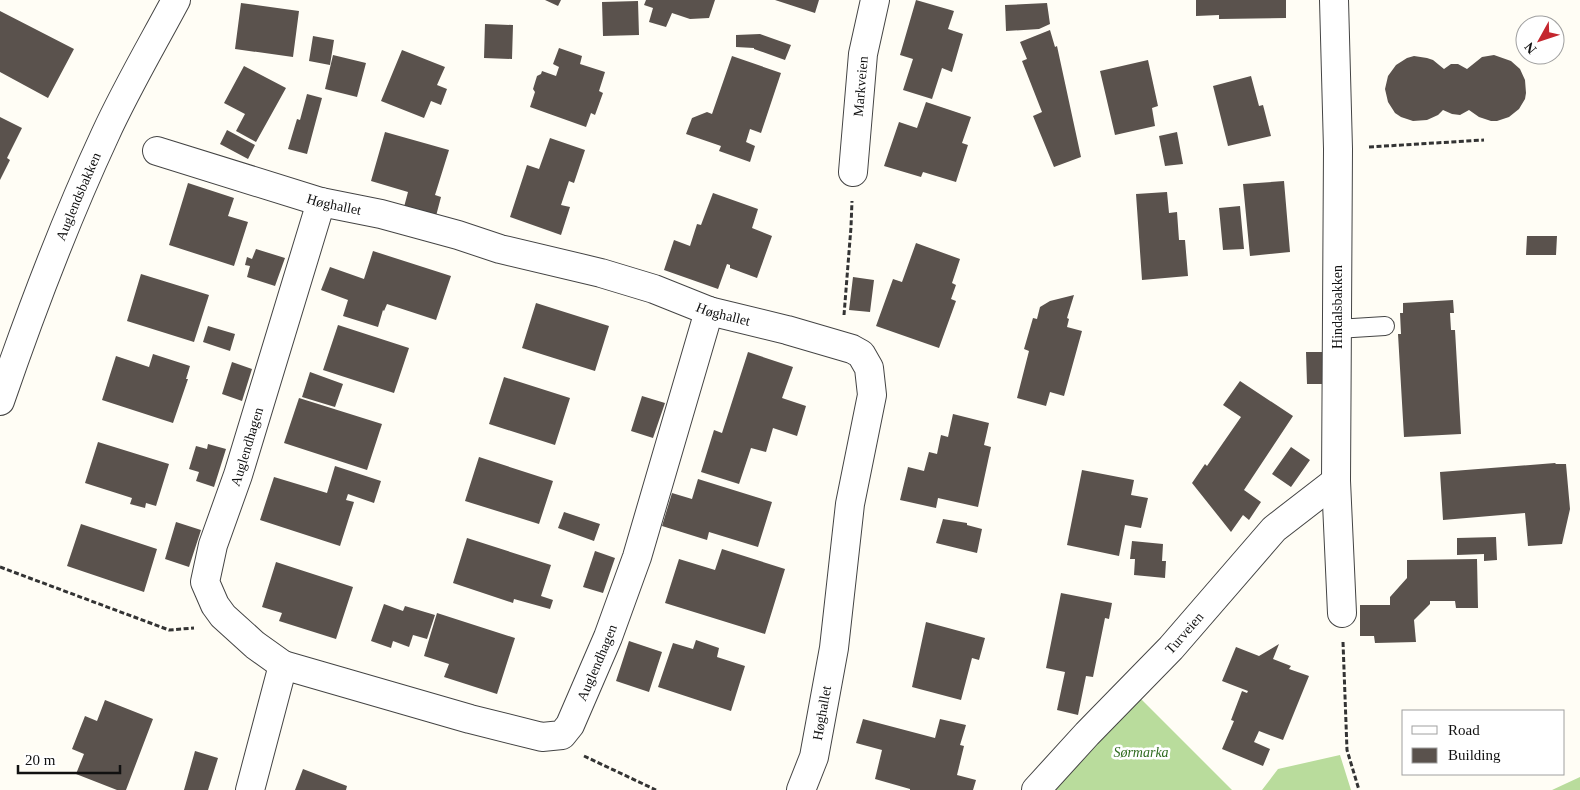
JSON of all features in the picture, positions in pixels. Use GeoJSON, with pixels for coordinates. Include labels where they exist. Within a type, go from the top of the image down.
{"type":"FeatureCollection","features":[{"type":"Feature","properties":{"kind":"street","name":"Auglendsbakken"},"geometry":{"type":"LineString","coordinates":[[0,401],[77,198],[106,134],[176,0]]}},
{"type":"Feature","properties":{"kind":"street","name":"Markveien"},"geometry":{"type":"LineString","coordinates":[[852,172],[862,54],[875,0]]}},
{"type":"Feature","properties":{"kind":"street","name":"Hindalsbakken"},"geometry":{"type":"LineString","coordinates":[[1334,0],[1338,149],[1336,481],[1342,613]]}},
{"type":"Feature","properties":{"kind":"street","name":"Høghallet"},"geometry":{"type":"LineString","coordinates":[[157,151],[321,202],[381,214],[458,235],[500,249],[601,273],[654,290],[709,311],[841,345],[862,354],[869,368],[872,396],[850,504],[832,657],[814,757],[801,790]]}},
{"type":"Feature","properties":{"kind":"street","name":"Auglendhagen"},"geometry":{"type":"LineString","coordinates":[[321,202],[238,475],[213,545],[205,582],[215,605],[232,625],[255,645],[283,665],[470,719],[542,737],[562,735],[570,725],[608,637],[637,557],[709,311]]}},
{"type":"Feature","properties":{"kind":"street","name":"Turveien"},"geometry":{"type":"LineString","coordinates":[[1036,790],[1087,734],[1171,648],[1274,529],[1336,481]]}},
{"type":"Feature","properties":{"kind":"street"},"geometry":{"type":"LineString","coordinates":[[250,790],[283,665]]}},
{"type":"Feature","properties":{"kind":"lane"},"geometry":{"type":"LineString","coordinates":[[1337,329],[1385,326]]}},
{"type":"Feature","properties":{"kind":"path"},"geometry":{"type":"LineString","coordinates":[[1338,149],[1484,140]]}},
{"type":"Feature","properties":{"kind":"path"},"geometry":{"type":"LineString","coordinates":[[841,345],[851,228],[852,172]]}},
{"type":"Feature","properties":{"kind":"path"},"geometry":{"type":"LineString","coordinates":[[0,567],[169,630],[232,625]]}},
{"type":"Feature","properties":{"kind":"path"},"geometry":{"type":"LineString","coordinates":[[1342,613],[1347,750],[1359,790]]}},
{"type":"Feature","properties":{"kind":"path"},"geometry":{"type":"LineString","coordinates":[[542,737],[656,790]]}},
{"type":"Feature","properties":{"kind":"green space","name":"Sørmarka"},"geometry":{"type":"Polygon","coordinates":[[[1140,698],[1232,790],[1055,790],[1140,698]]]}},
{"type":"Feature","properties":{"kind":"green space"},"geometry":{"type":"Polygon","coordinates":[[[1340,755],[1351,790],[1262,790],[1278,769],[1340,755]]]}},
{"type":"Feature","properties":{"kind":"green space"},"geometry":{"type":"Polygon","coordinates":[[[1580,777],[1580,790],[1552,790],[1580,777]]]}},
{"type":"Feature","properties":{"kind":"building"},"geometry":{"type":"Polygon","coordinates":[[[545,0],[561,0],[558,6],[545,0]]]}},
{"type":"Feature","properties":{"kind":"building"},"geometry":{"type":"Polygon","coordinates":[[[646,0],[715,0],[709,18],[690,19],[672,13],[666,27],[649,22],[653,8],[644,5],[646,0]]]}},
{"type":"Feature","properties":{"kind":"building"},"geometry":{"type":"Polygon","coordinates":[[[775,0],[819,0],[815,13],[775,0]]]}},
{"type":"Feature","properties":{"kind":"building"},"geometry":{"type":"Polygon","coordinates":[[[916,0],[954,11],[948,29],[963,34],[952,72],[942,68],[932,99],[903,90],[913,59],[900,55],[916,0]]]}},
{"type":"Feature","properties":{"kind":"building"},"geometry":{"type":"Polygon","coordinates":[[[1196,0],[1286,0],[1286,18],[1219,19],[1219,15],[1196,16],[1196,0]]]}},
{"type":"Feature","properties":{"kind":"building"},"geometry":{"type":"Polygon","coordinates":[[[638,1],[639,35],[603,36],[602,2],[638,1]]]}},
{"type":"Feature","properties":{"kind":"building"},"geometry":{"type":"Polygon","coordinates":[[[241,3],[299,11],[293,57],[235,49],[241,3]]]}},
{"type":"Feature","properties":{"kind":"building"},"geometry":{"type":"Polygon","coordinates":[[[1047,3],[1050,24],[1039,29],[1006,31],[1005,5],[1047,3]]]}},
{"type":"Feature","properties":{"kind":"building"},"geometry":{"type":"Polygon","coordinates":[[[0,11],[74,49],[48,98],[0,72],[0,11]]]}},
{"type":"Feature","properties":{"kind":"building"},"geometry":{"type":"Polygon","coordinates":[[[485,24],[513,25],[512,59],[484,58],[485,24]]]}},
{"type":"Feature","properties":{"kind":"building"},"geometry":{"type":"Polygon","coordinates":[[[1050,30],[1055,47],[1057,46],[1081,157],[1054,167],[1033,116],[1042,112],[1022,61],[1027,59],[1020,42],[1050,30]]]}},
{"type":"Feature","properties":{"kind":"building"},"geometry":{"type":"Polygon","coordinates":[[[760,34],[791,45],[785,60],[754,48],[736,47],[736,35],[760,34]]]}},
{"type":"Feature","properties":{"kind":"building"},"geometry":{"type":"Polygon","coordinates":[[[313,36],[334,40],[330,65],[309,61],[313,36]]]}},
{"type":"Feature","properties":{"kind":"building"},"geometry":{"type":"Polygon","coordinates":[[[559,48],[582,56],[580,64],[605,72],[599,91],[603,93],[595,115],[591,113],[586,127],[530,107],[535,92],[533,89],[537,76],[542,71],[556,76],[559,67],[553,64],[559,48]]]}},
{"type":"Feature","properties":{"kind":"building"},"geometry":{"type":"Polygon","coordinates":[[[402,50],[445,67],[437,85],[447,89],[441,105],[431,101],[424,118],[381,101],[402,50]]]}},
{"type":"Feature","properties":{"kind":"building"},"geometry":{"type":"Polygon","coordinates":[[[333,55],[366,63],[357,97],[325,89],[333,55]]]}},
{"type":"Feature","properties":{"kind":"building"},"geometry":{"type":"Polygon","coordinates":[[[1494,55],[1511,61],[1520,69],[1525,80],[1525,99],[1519,109],[1509,117],[1491,121],[1479,117],[1469,110],[1460,115],[1443,110],[1438,115],[1427,120],[1413,121],[1395,113],[1388,102],[1385,89],[1388,76],[1396,65],[1407,58],[1414,56],[1427,58],[1433,60],[1444,69],[1451,64],[1458,64],[1467,69],[1482,57],[1494,55]]]}},
{"type":"Feature","properties":{"kind":"building"},"geometry":{"type":"Polygon","coordinates":[[[732,56],[781,73],[761,133],[750,129],[746,142],[755,146],[750,162],[719,151],[721,146],[686,134],[692,118],[707,112],[712,114],[732,56]]]}},
{"type":"Feature","properties":{"kind":"building"},"geometry":{"type":"Polygon","coordinates":[[[1148,60],[1158,106],[1152,108],[1155,126],[1115,135],[1100,71],[1148,60]]]}},
{"type":"Feature","properties":{"kind":"building"},"geometry":{"type":"Polygon","coordinates":[[[244,66],[286,88],[256,142],[236,131],[245,114],[224,103],[244,66]]]}},
{"type":"Feature","properties":{"kind":"building"},"geometry":{"type":"Polygon","coordinates":[[[1251,76],[1259,106],[1263,105],[1271,136],[1228,146],[1213,86],[1251,76]]]}},
{"type":"Feature","properties":{"kind":"building"},"geometry":{"type":"Polygon","coordinates":[[[307,94],[322,98],[307,154],[288,149],[297,119],[300,120],[307,94]]]}},
{"type":"Feature","properties":{"kind":"building"},"geometry":{"type":"Polygon","coordinates":[[[926,102],[971,117],[962,143],[968,145],[956,182],[923,172],[921,177],[884,166],[899,122],[917,128],[926,102]]]}},
{"type":"Feature","properties":{"kind":"building"},"geometry":{"type":"Polygon","coordinates":[[[0,117],[22,128],[7,158],[10,160],[0,180],[0,117]]]}},
{"type":"Feature","properties":{"kind":"building"},"geometry":{"type":"Polygon","coordinates":[[[227,130],[255,145],[248,159],[220,144],[227,130]]]}},
{"type":"Feature","properties":{"kind":"building"},"geometry":{"type":"Polygon","coordinates":[[[385,132],[449,150],[435,195],[441,197],[436,216],[404,207],[408,192],[371,181],[385,132]]]}},
{"type":"Feature","properties":{"kind":"building"},"geometry":{"type":"Polygon","coordinates":[[[1177,132],[1183,164],[1165,166],[1159,136],[1177,132]]]}},
{"type":"Feature","properties":{"kind":"building"},"geometry":{"type":"Polygon","coordinates":[[[550,138],[585,150],[574,183],[569,181],[561,205],[570,207],[561,235],[510,217],[527,165],[539,169],[550,138]]]}},
{"type":"Feature","properties":{"kind":"building"},"geometry":{"type":"Polygon","coordinates":[[[1284,181],[1290,252],[1250,256],[1243,184],[1284,181]]]}},
{"type":"Feature","properties":{"kind":"building"},"geometry":{"type":"Polygon","coordinates":[[[188,183],[234,198],[228,216],[248,222],[234,266],[169,245],[188,183]]]}},
{"type":"Feature","properties":{"kind":"building"},"geometry":{"type":"Polygon","coordinates":[[[1167,192],[1169,213],[1177,212],[1179,240],[1185,240],[1188,276],[1142,280],[1136,194],[1167,192]]]}},
{"type":"Feature","properties":{"kind":"building"},"geometry":{"type":"Polygon","coordinates":[[[713,193],[758,209],[752,228],[772,236],[757,278],[730,268],[730,265],[727,264],[718,289],[664,270],[674,240],[690,246],[697,224],[701,225],[713,193]]]}},
{"type":"Feature","properties":{"kind":"building"},"geometry":{"type":"Polygon","coordinates":[[[1240,206],[1244,249],[1223,250],[1219,208],[1240,206]]]}},
{"type":"Feature","properties":{"kind":"building"},"geometry":{"type":"Polygon","coordinates":[[[1527,236],[1557,236],[1556,255],[1526,255],[1527,236]]]}},
{"type":"Feature","properties":{"kind":"building"},"geometry":{"type":"Polygon","coordinates":[[[916,243],[960,259],[952,283],[956,285],[951,299],[956,301],[939,348],[876,326],[893,279],[902,282],[916,243]]]}},
{"type":"Feature","properties":{"kind":"building"},"geometry":{"type":"Polygon","coordinates":[[[256,249],[285,258],[275,286],[247,277],[250,266],[245,265],[247,257],[252,259],[256,249]]]}},
{"type":"Feature","properties":{"kind":"building"},"geometry":{"type":"Polygon","coordinates":[[[373,251],[451,276],[436,320],[387,304],[383,310],[378,327],[343,316],[348,300],[321,290],[330,267],[364,279],[373,251]]]}},
{"type":"Feature","properties":{"kind":"building"},"geometry":{"type":"Polygon","coordinates":[[[141,274],[209,295],[194,342],[127,321],[141,274]]]}},
{"type":"Feature","properties":{"kind":"building"},"geometry":{"type":"Polygon","coordinates":[[[853,277],[874,280],[870,312],[849,310],[853,277]]]}},
{"type":"Feature","properties":{"kind":"building"},"geometry":{"type":"Polygon","coordinates":[[[1074,295],[1067,318],[1069,319],[1067,327],[1082,331],[1064,396],[1050,392],[1046,406],[1017,398],[1029,351],[1024,349],[1033,318],[1037,319],[1040,307],[1050,301],[1074,295]]]}},
{"type":"Feature","properties":{"kind":"building"},"geometry":{"type":"Polygon","coordinates":[[[1453,300],[1454,313],[1450,313],[1451,330],[1455,330],[1461,434],[1404,437],[1398,334],[1401,334],[1400,313],[1403,313],[1403,303],[1453,300]]]}},
{"type":"Feature","properties":{"kind":"building"},"geometry":{"type":"Polygon","coordinates":[[[536,303],[609,326],[595,371],[522,348],[536,303]]]}},
{"type":"Feature","properties":{"kind":"building"},"geometry":{"type":"Polygon","coordinates":[[[338,325],[409,348],[394,393],[323,370],[338,325]]]}},
{"type":"Feature","properties":{"kind":"building"},"geometry":{"type":"Polygon","coordinates":[[[208,326],[235,334],[230,351],[203,342],[208,326]]]}},
{"type":"Feature","properties":{"kind":"building"},"geometry":{"type":"Polygon","coordinates":[[[748,352],[793,367],[782,398],[806,406],[797,436],[773,428],[766,452],[751,448],[739,484],[701,472],[714,430],[722,433],[748,352]]]}},
{"type":"Feature","properties":{"kind":"building"},"geometry":{"type":"Polygon","coordinates":[[[1306,352],[1324,352],[1325,384],[1307,384],[1306,352]]]}},
{"type":"Feature","properties":{"kind":"building"},"geometry":{"type":"Polygon","coordinates":[[[153,354],[190,366],[186,379],[188,379],[173,423],[102,400],[116,356],[149,367],[153,354]]]}},
{"type":"Feature","properties":{"kind":"building"},"geometry":{"type":"Polygon","coordinates":[[[232,362],[252,369],[242,401],[222,394],[232,362]]]}},
{"type":"Feature","properties":{"kind":"building"},"geometry":{"type":"Polygon","coordinates":[[[310,372],[343,384],[335,407],[302,397],[310,372]]]}},
{"type":"Feature","properties":{"kind":"building"},"geometry":{"type":"Polygon","coordinates":[[[504,377],[570,398],[555,445],[489,424],[504,377]]]}},
{"type":"Feature","properties":{"kind":"building"},"geometry":{"type":"Polygon","coordinates":[[[1240,381],[1293,416],[1244,490],[1261,502],[1249,520],[1243,515],[1231,532],[1192,483],[1205,464],[1207,466],[1241,417],[1223,405],[1240,381]]]}},
{"type":"Feature","properties":{"kind":"building"},"geometry":{"type":"Polygon","coordinates":[[[642,396],[665,403],[653,438],[631,431],[642,396]]]}},
{"type":"Feature","properties":{"kind":"building"},"geometry":{"type":"Polygon","coordinates":[[[299,398],[382,424],[367,470],[284,443],[299,398]]]}},
{"type":"Feature","properties":{"kind":"building"},"geometry":{"type":"Polygon","coordinates":[[[953,414],[989,423],[984,445],[991,447],[978,507],[938,498],[936,508],[900,500],[908,467],[924,471],[929,452],[937,454],[941,435],[948,437],[953,414]]]}},
{"type":"Feature","properties":{"kind":"building"},"geometry":{"type":"Polygon","coordinates":[[[98,442],[169,464],[156,506],[146,503],[145,508],[130,504],[132,498],[85,483],[98,442]]]}},
{"type":"Feature","properties":{"kind":"building"},"geometry":{"type":"Polygon","coordinates":[[[208,444],[226,449],[214,487],[196,481],[199,472],[189,469],[196,446],[207,449],[208,444]]]}},
{"type":"Feature","properties":{"kind":"building"},"geometry":{"type":"Polygon","coordinates":[[[1291,447],[1310,460],[1291,487],[1272,474],[1291,447]]]}},
{"type":"Feature","properties":{"kind":"building"},"geometry":{"type":"Polygon","coordinates":[[[479,457],[553,481],[539,524],[465,501],[479,457]]]}},
{"type":"Feature","properties":{"kind":"building"},"geometry":{"type":"Polygon","coordinates":[[[1555,463],[1566,464],[1570,509],[1562,544],[1528,546],[1525,513],[1443,520],[1440,472],[1555,463]]]}},
{"type":"Feature","properties":{"kind":"building"},"geometry":{"type":"Polygon","coordinates":[[[335,466],[381,481],[374,503],[348,494],[346,500],[354,502],[340,546],[260,520],[274,477],[327,493],[335,466]]]}},
{"type":"Feature","properties":{"kind":"building"},"geometry":{"type":"Polygon","coordinates":[[[1082,470],[1134,480],[1131,495],[1148,498],[1141,528],[1125,525],[1119,556],[1067,545],[1082,470]]]}},
{"type":"Feature","properties":{"kind":"building"},"geometry":{"type":"Polygon","coordinates":[[[698,479],[772,502],[758,547],[709,532],[707,540],[662,526],[672,493],[692,499],[698,479]]]}},
{"type":"Feature","properties":{"kind":"building"},"geometry":{"type":"Polygon","coordinates":[[[564,512],[600,524],[594,541],[558,528],[564,512]]]}},
{"type":"Feature","properties":{"kind":"building"},"geometry":{"type":"Polygon","coordinates":[[[943,519],[967,523],[967,525],[982,529],[977,553],[936,543],[943,519]]]}},
{"type":"Feature","properties":{"kind":"building"},"geometry":{"type":"Polygon","coordinates":[[[176,522],[201,530],[189,567],[165,559],[176,522]]]}},
{"type":"Feature","properties":{"kind":"building"},"geometry":{"type":"Polygon","coordinates":[[[81,524],[157,549],[144,592],[67,566],[81,524]]]}},
{"type":"Feature","properties":{"kind":"building"},"geometry":{"type":"Polygon","coordinates":[[[1496,537],[1497,560],[1484,561],[1484,554],[1457,555],[1457,538],[1496,537]]]}},
{"type":"Feature","properties":{"kind":"building"},"geometry":{"type":"Polygon","coordinates":[[[467,538],[551,565],[541,596],[553,600],[550,609],[514,599],[513,603],[453,583],[467,538]]]}},
{"type":"Feature","properties":{"kind":"building"},"geometry":{"type":"Polygon","coordinates":[[[1132,541],[1163,544],[1162,561],[1166,561],[1165,578],[1134,575],[1135,559],[1130,559],[1132,541]]]}},
{"type":"Feature","properties":{"kind":"building"},"geometry":{"type":"Polygon","coordinates":[[[722,549],[785,569],[765,634],[665,603],[679,559],[715,570],[722,549]]]}},
{"type":"Feature","properties":{"kind":"building"},"geometry":{"type":"Polygon","coordinates":[[[595,551],[615,558],[603,593],[583,587],[595,551]]]}},
{"type":"Feature","properties":{"kind":"building"},"geometry":{"type":"Polygon","coordinates":[[[1477,559],[1478,608],[1456,608],[1455,601],[1430,601],[1430,604],[1414,620],[1416,642],[1375,643],[1374,636],[1360,636],[1360,605],[1390,605],[1390,597],[1407,578],[1407,560],[1477,559]]]}},
{"type":"Feature","properties":{"kind":"building"},"geometry":{"type":"Polygon","coordinates":[[[276,562],[353,587],[336,639],[279,621],[282,613],[262,607],[276,562]]]}},
{"type":"Feature","properties":{"kind":"building"},"geometry":{"type":"Polygon","coordinates":[[[1061,593],[1112,603],[1109,619],[1105,618],[1093,677],[1086,676],[1078,715],[1057,710],[1065,672],[1046,668],[1061,593]]]}},
{"type":"Feature","properties":{"kind":"building"},"geometry":{"type":"Polygon","coordinates":[[[384,604],[403,611],[405,606],[435,615],[427,639],[413,635],[409,647],[393,641],[391,648],[371,641],[384,604]]]}},
{"type":"Feature","properties":{"kind":"building"},"geometry":{"type":"Polygon","coordinates":[[[437,613],[515,638],[497,694],[444,677],[449,664],[424,656],[437,613]]]}},
{"type":"Feature","properties":{"kind":"building"},"geometry":{"type":"Polygon","coordinates":[[[926,622],[985,638],[979,660],[972,658],[961,700],[912,687],[926,622]]]}},
{"type":"Feature","properties":{"kind":"building"},"geometry":{"type":"Polygon","coordinates":[[[696,640],[719,648],[717,657],[745,666],[731,711],[658,687],[673,643],[693,649],[696,640]]]}},
{"type":"Feature","properties":{"kind":"building"},"geometry":{"type":"Polygon","coordinates":[[[629,641],[662,652],[649,692],[616,681],[629,641]]]}},
{"type":"Feature","properties":{"kind":"building"},"geometry":{"type":"Polygon","coordinates":[[[1279,644],[1273,659],[1291,666],[1289,669],[1309,676],[1283,740],[1259,731],[1254,742],[1270,749],[1263,766],[1222,749],[1234,721],[1231,720],[1242,691],[1247,693],[1248,691],[1222,681],[1236,647],[1259,656],[1279,644]]]}},
{"type":"Feature","properties":{"kind":"building"},"geometry":{"type":"Polygon","coordinates":[[[105,700],[153,719],[126,790],[117,790],[76,774],[84,754],[72,749],[85,716],[97,721],[105,700]]]}},
{"type":"Feature","properties":{"kind":"building"},"geometry":{"type":"Polygon","coordinates":[[[863,719],[935,738],[940,719],[966,725],[960,745],[964,746],[957,775],[976,780],[973,790],[910,790],[875,779],[882,750],[856,743],[863,719]]]}},
{"type":"Feature","properties":{"kind":"building"},"geometry":{"type":"Polygon","coordinates":[[[195,751],[218,758],[208,790],[184,790],[195,751]]]}},
{"type":"Feature","properties":{"kind":"building"},"geometry":{"type":"Polygon","coordinates":[[[303,769],[347,786],[346,790],[295,790],[303,769]]]}}]}
